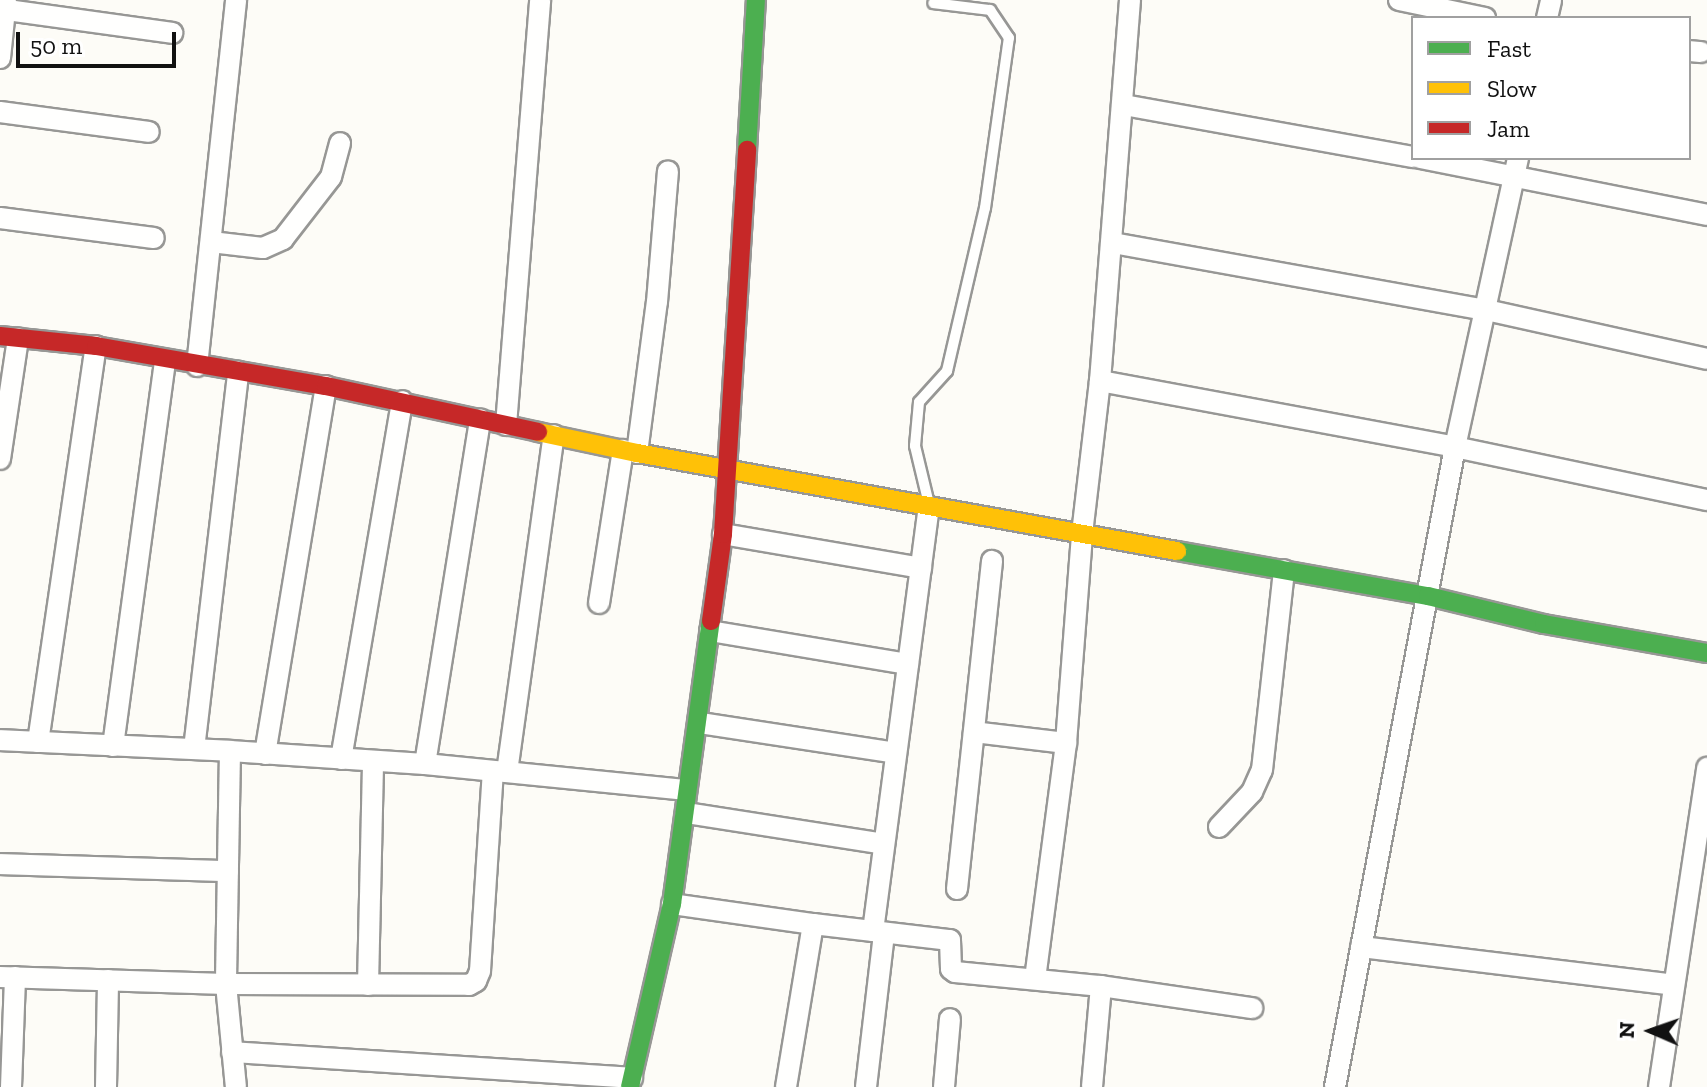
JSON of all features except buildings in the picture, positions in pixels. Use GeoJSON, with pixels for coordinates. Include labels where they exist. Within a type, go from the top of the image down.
{"type":"FeatureCollection","features":[{"type":"Feature","properties":{"kind":"street"},"geometry":{"type":"LineString","coordinates":[[197,366],[236,0]]}},
{"type":"Feature","properties":{"kind":"street"},"geometry":{"type":"LineString","coordinates":[[506,425],[540,0]]}},
{"type":"Feature","properties":{"kind":"street"},"geometry":{"type":"LineString","coordinates":[[232,1052],[631,1083],[672,904],[686,813],[685,790],[700,723],[723,534],[756,0]]}},
{"type":"Feature","properties":{"kind":"street"},"geometry":{"type":"LineString","coordinates":[[1035,979],[1066,743],[1082,534],[1113,243],[1130,0]]}},
{"type":"Feature","properties":{"kind":"street"},"geometry":{"type":"LineString","coordinates":[[1399,0],[1475,16]]}},
{"type":"Feature","properties":{"kind":"street"},"geometry":{"type":"LineString","coordinates":[[0,58],[4,7],[172,33]]}},
{"type":"Feature","properties":{"kind":"street"},"geometry":{"type":"LineString","coordinates":[[1124,105],[1411,157]]}},
{"type":"Feature","properties":{"kind":"street"},"geometry":{"type":"LineString","coordinates":[[0,112],[149,132]]}},
{"type":"Feature","properties":{"kind":"street"},"geometry":{"type":"LineString","coordinates":[[211,242],[263,248],[283,239],[331,177],[340,143]]}},
{"type":"Feature","properties":{"kind":"street"},"geometry":{"type":"LineString","coordinates":[[1444,160],[1516,166],[1707,215]]}},
{"type":"Feature","properties":{"kind":"street"},"geometry":{"type":"LineString","coordinates":[[1339,1086],[1361,947],[1455,447],[1516,166]]}},
{"type":"Feature","properties":{"kind":"street"},"geometry":{"type":"LineString","coordinates":[[599,603],[657,302],[668,171]]}},
{"type":"Feature","properties":{"kind":"street"},"geometry":{"type":"LineString","coordinates":[[0,218],[154,238]]}},
{"type":"Feature","properties":{"kind":"street"},"geometry":{"type":"LineString","coordinates":[[1113,243],[1486,310],[1707,359]]}},
{"type":"Feature","properties":{"kind":"street"},"geometry":{"type":"LineString","coordinates":[[0,459],[9,337],[96,346],[165,361],[326,386],[728,470],[1428,596],[1544,624],[1707,653]]}},
{"type":"Feature","properties":{"kind":"street"},"geometry":{"type":"LineString","coordinates":[[38,742],[96,346]]}},
{"type":"Feature","properties":{"kind":"street"},"geometry":{"type":"LineString","coordinates":[[113,746],[165,361]]}},
{"type":"Feature","properties":{"kind":"street"},"geometry":{"type":"LineString","coordinates":[[194,749],[223,524],[238,372]]}},
{"type":"Feature","properties":{"kind":"street"},"geometry":{"type":"LineString","coordinates":[[1100,381],[1455,447],[1707,500]]}},
{"type":"Feature","properties":{"kind":"street"},"geometry":{"type":"LineString","coordinates":[[265,754],[326,386]]}},
{"type":"Feature","properties":{"kind":"street"},"geometry":{"type":"LineString","coordinates":[[341,759],[402,401]]}},
{"type":"Feature","properties":{"kind":"street"},"geometry":{"type":"LineString","coordinates":[[425,764],[480,419]]}},
{"type":"Feature","properties":{"kind":"street"},"geometry":{"type":"LineString","coordinates":[[11,1087],[8,977],[368,985],[469,985],[479,978],[500,771],[554,435]]}},
{"type":"Feature","properties":{"kind":"street"},"geometry":{"type":"LineString","coordinates":[[866,1087],[884,844],[929,507]]}},
{"type":"Feature","properties":{"kind":"street"},"geometry":{"type":"LineString","coordinates":[[723,534],[921,568]]}},
{"type":"Feature","properties":{"kind":"street"},"geometry":{"type":"LineString","coordinates":[[957,889],[992,561]]}},
{"type":"Feature","properties":{"kind":"street"},"geometry":{"type":"LineString","coordinates":[[1219,827],[1252,792],[1262,770],[1284,570]]}},
{"type":"Feature","properties":{"kind":"street"},"geometry":{"type":"LineString","coordinates":[[710,631],[908,664]]}},
{"type":"Feature","properties":{"kind":"street"},"geometry":{"type":"LineString","coordinates":[[700,723],[896,753]]}},
{"type":"Feature","properties":{"kind":"street"},"geometry":{"type":"LineString","coordinates":[[974,732],[1066,743]]}},
{"type":"Feature","properties":{"kind":"street"},"geometry":{"type":"LineString","coordinates":[[0,740],[425,764],[685,790]]}},
{"type":"Feature","properties":{"kind":"street"},"geometry":{"type":"LineString","coordinates":[[230,751],[226,984],[236,1087]]}},
{"type":"Feature","properties":{"kind":"street"},"geometry":{"type":"LineString","coordinates":[[368,985],[373,761]]}},
{"type":"Feature","properties":{"kind":"street"},"geometry":{"type":"LineString","coordinates":[[1659,1087],[1707,768]]}},
{"type":"Feature","properties":{"kind":"street"},"geometry":{"type":"LineString","coordinates":[[686,813],[884,844]]}},
{"type":"Feature","properties":{"kind":"street"},"geometry":{"type":"LineString","coordinates":[[0,864],[228,871]]}},
{"type":"Feature","properties":{"kind":"street"},"geometry":{"type":"LineString","coordinates":[[672,904],[950,940],[952,971],[1101,986],[1252,1008]]}},
{"type":"Feature","properties":{"kind":"street"},"geometry":{"type":"LineString","coordinates":[[786,1087],[813,924]]}},
{"type":"Feature","properties":{"kind":"street"},"geometry":{"type":"LineString","coordinates":[[1361,947],[1674,985]]}},
{"type":"Feature","properties":{"kind":"street"},"geometry":{"type":"LineString","coordinates":[[106,1087],[108,980]]}},
{"type":"Feature","properties":{"kind":"street"},"geometry":{"type":"LineString","coordinates":[[1092,1087],[1101,986]]}},
{"type":"Feature","properties":{"kind":"street"},"geometry":{"type":"LineString","coordinates":[[944,1087],[950,1019]]}},
{"type":"Feature","properties":{"kind":"lane"},"geometry":{"type":"LineString","coordinates":[[929,507],[915,446],[919,402],[947,371],[985,208],[1009,38],[990,10],[933,3]]}},
{"type":"Feature","properties":{"kind":"traffic: fast"},"geometry":{"type":"LineString","coordinates":[[747,150],[756,0]]}},
{"type":"Feature","properties":{"kind":"traffic: fast"},"geometry":{"type":"LineString","coordinates":[[1177,551],[1428,596],[1544,624],[1707,653]]}},
{"type":"Feature","properties":{"kind":"traffic: fast"},"geometry":{"type":"LineString","coordinates":[[630,1087],[672,904],[711,621]]}},
{"type":"Feature","properties":{"kind":"traffic: slow"},"geometry":{"type":"LineString","coordinates":[[538,432],[637,453],[1177,551]]}},
{"type":"Feature","properties":{"kind":"traffic: jam"},"geometry":{"type":"LineString","coordinates":[[711,621],[723,534],[747,150]]}},
{"type":"Feature","properties":{"kind":"traffic: jam"},"geometry":{"type":"LineString","coordinates":[[0,336],[96,346],[326,386],[538,432]]}}]}
